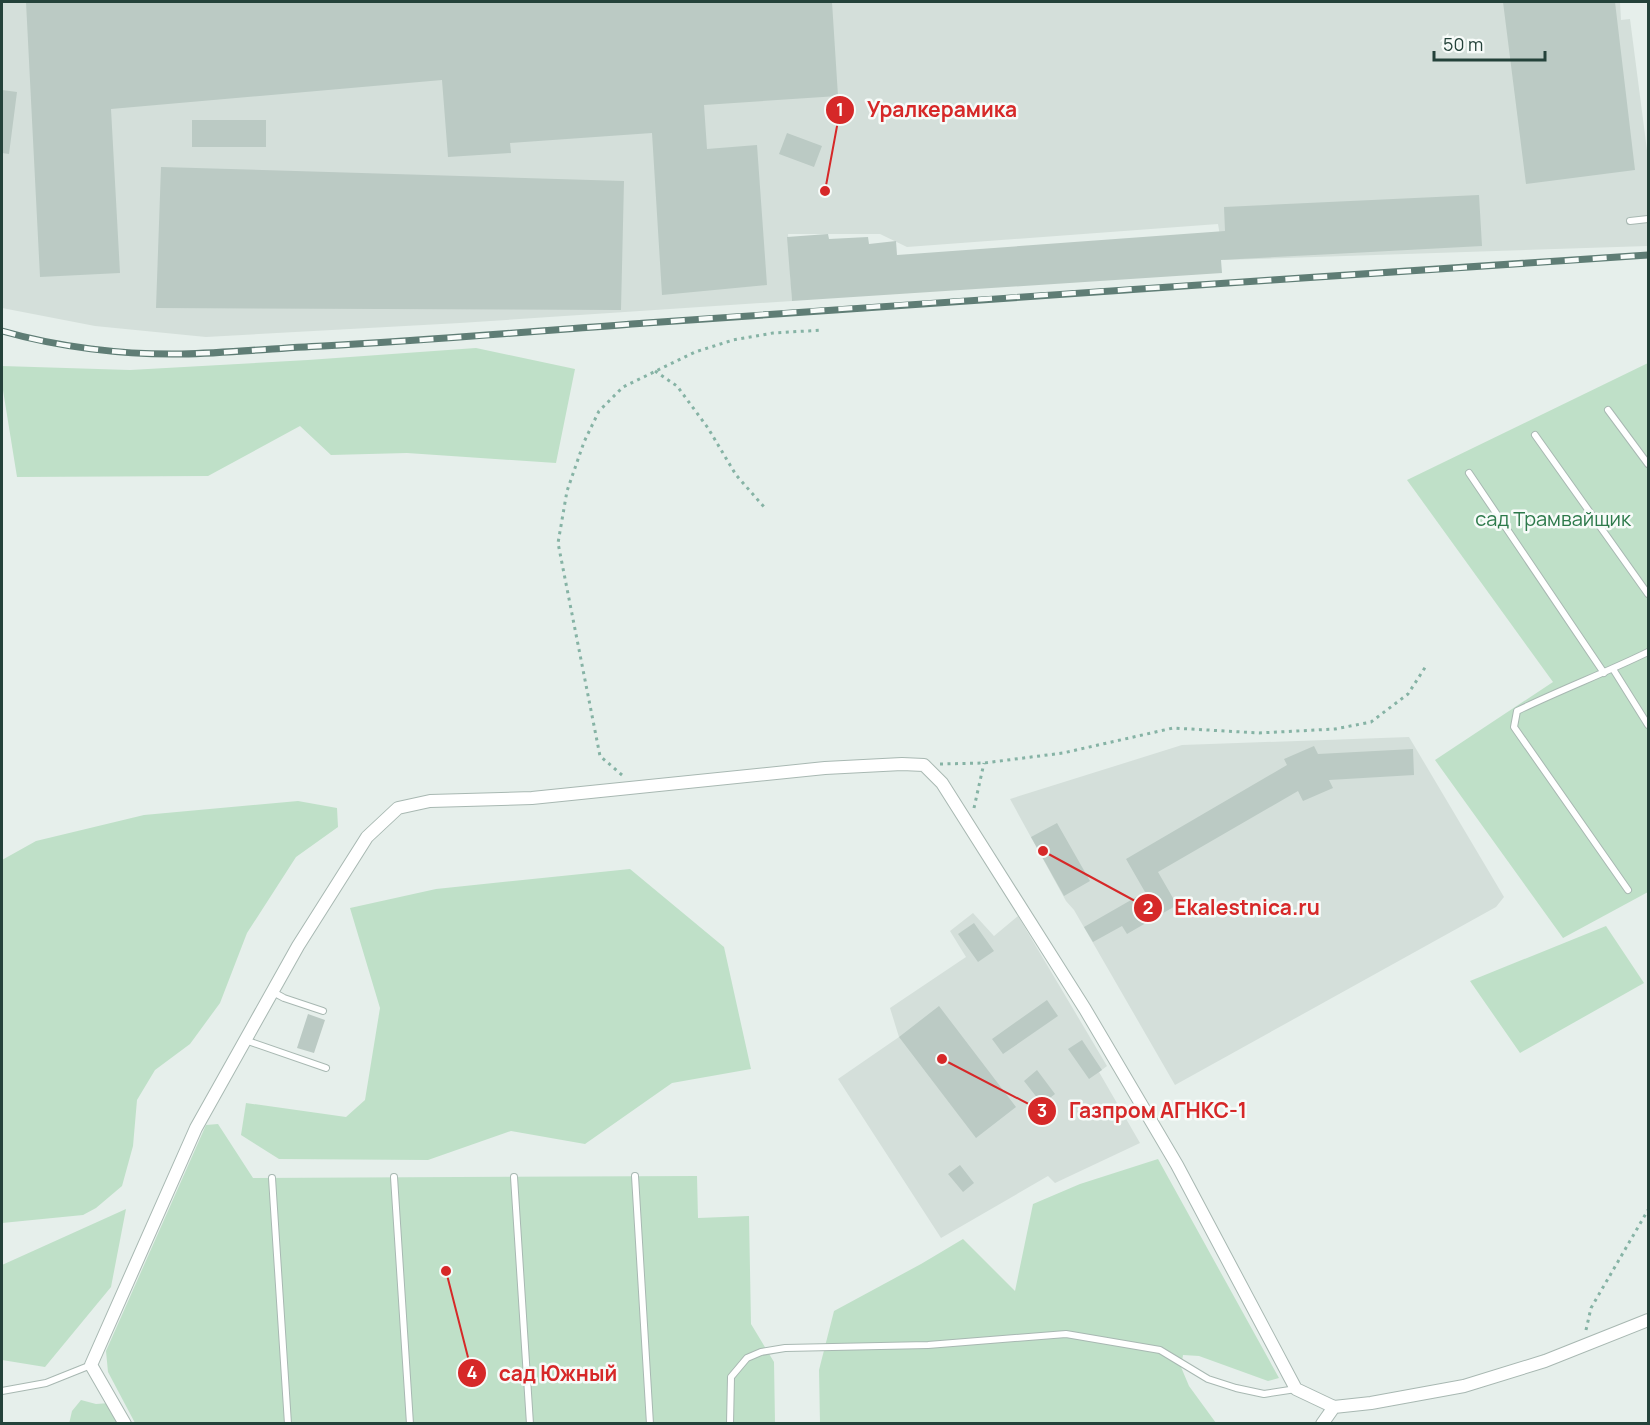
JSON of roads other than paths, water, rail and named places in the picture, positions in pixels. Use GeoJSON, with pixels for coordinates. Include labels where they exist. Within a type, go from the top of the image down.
{"type":"FeatureCollection","features":[{"type":"Feature","properties":{"kind":"street"},"geometry":{"type":"LineString","coordinates":[[125,1424],[90,1365],[196,1128],[298,946],[367,837],[398,808],[430,801],[532,798],[825,768],[924,765],[942,783],[1085,1009],[1177,1165],[1296,1389],[1334,1407],[1371,1403],[1464,1386],[1545,1361],[1648,1320]]}},
{"type":"Feature","properties":{"kind":"street"},"geometry":{"type":"LineString","coordinates":[[1322,1424],[1334,1407]]}},
{"type":"Feature","properties":{"kind":"lane"},"geometry":{"type":"LineString","coordinates":[[1630,221],[1648,219]]}},
{"type":"Feature","properties":{"kind":"lane"},"geometry":{"type":"LineString","coordinates":[[1608,410],[1648,464]]}},
{"type":"Feature","properties":{"kind":"lane"},"geometry":{"type":"LineString","coordinates":[[1535,435],[1648,594]]}},
{"type":"Feature","properties":{"kind":"lane"},"geometry":{"type":"LineString","coordinates":[[1469,473],[1604,673]]}},
{"type":"Feature","properties":{"kind":"lane"},"geometry":{"type":"LineString","coordinates":[[1628,890],[1514,727],[1517,711],[1648,652]]}},
{"type":"Feature","properties":{"kind":"lane"},"geometry":{"type":"LineString","coordinates":[[1612,669],[1648,725]]}},
{"type":"Feature","properties":{"kind":"lane"},"geometry":{"type":"LineString","coordinates":[[273,992],[322,1011]]}},
{"type":"Feature","properties":{"kind":"lane"},"geometry":{"type":"LineString","coordinates":[[245,1041],[326,1068]]}},
{"type":"Feature","properties":{"kind":"lane"},"geometry":{"type":"LineString","coordinates":[[635,1176],[650,1424]]}},
{"type":"Feature","properties":{"kind":"lane"},"geometry":{"type":"LineString","coordinates":[[394,1177],[410,1424]]}},
{"type":"Feature","properties":{"kind":"lane"},"geometry":{"type":"LineString","coordinates":[[514,1177],[530,1424]]}},
{"type":"Feature","properties":{"kind":"lane"},"geometry":{"type":"LineString","coordinates":[[272,1178],[288,1424]]}},
{"type":"Feature","properties":{"kind":"lane"},"geometry":{"type":"LineString","coordinates":[[730,1424],[731,1377],[747,1358],[761,1352],[785,1348],[928,1345],[1066,1334],[1160,1350],[1208,1379],[1236,1388],[1264,1394],[1296,1389]]}},
{"type":"Feature","properties":{"kind":"lane"},"geometry":{"type":"LineString","coordinates":[[2,1391],[46,1383],[90,1365]]}},
{"type":"Feature","properties":{"kind":"railway"},"geometry":{"type":"LineString","coordinates":[[2,331],[91,349],[160,354],[200,353],[404,341],[896,305],[1648,255]]}},
{"type":"Feature","properties":{"kind":"place","name":"Уралкерамика"},"geometry":{"type":"Point","coordinates":[825,191]}},
{"type":"Feature","properties":{"kind":"place","name":"Ekalestnica.ru"},"geometry":{"type":"Point","coordinates":[1043,851]}},
{"type":"Feature","properties":{"kind":"place","name":"Газпром АГНКС-1"},"geometry":{"type":"Point","coordinates":[942,1059]}},
{"type":"Feature","properties":{"kind":"place","name":"сад Южный"},"geometry":{"type":"Point","coordinates":[446,1271]}},
{"type":"Feature","properties":{"kind":"park label","name":"сад Трамвайщик"},"geometry":{"type":"Point","coordinates":[1553,518]}}]}
